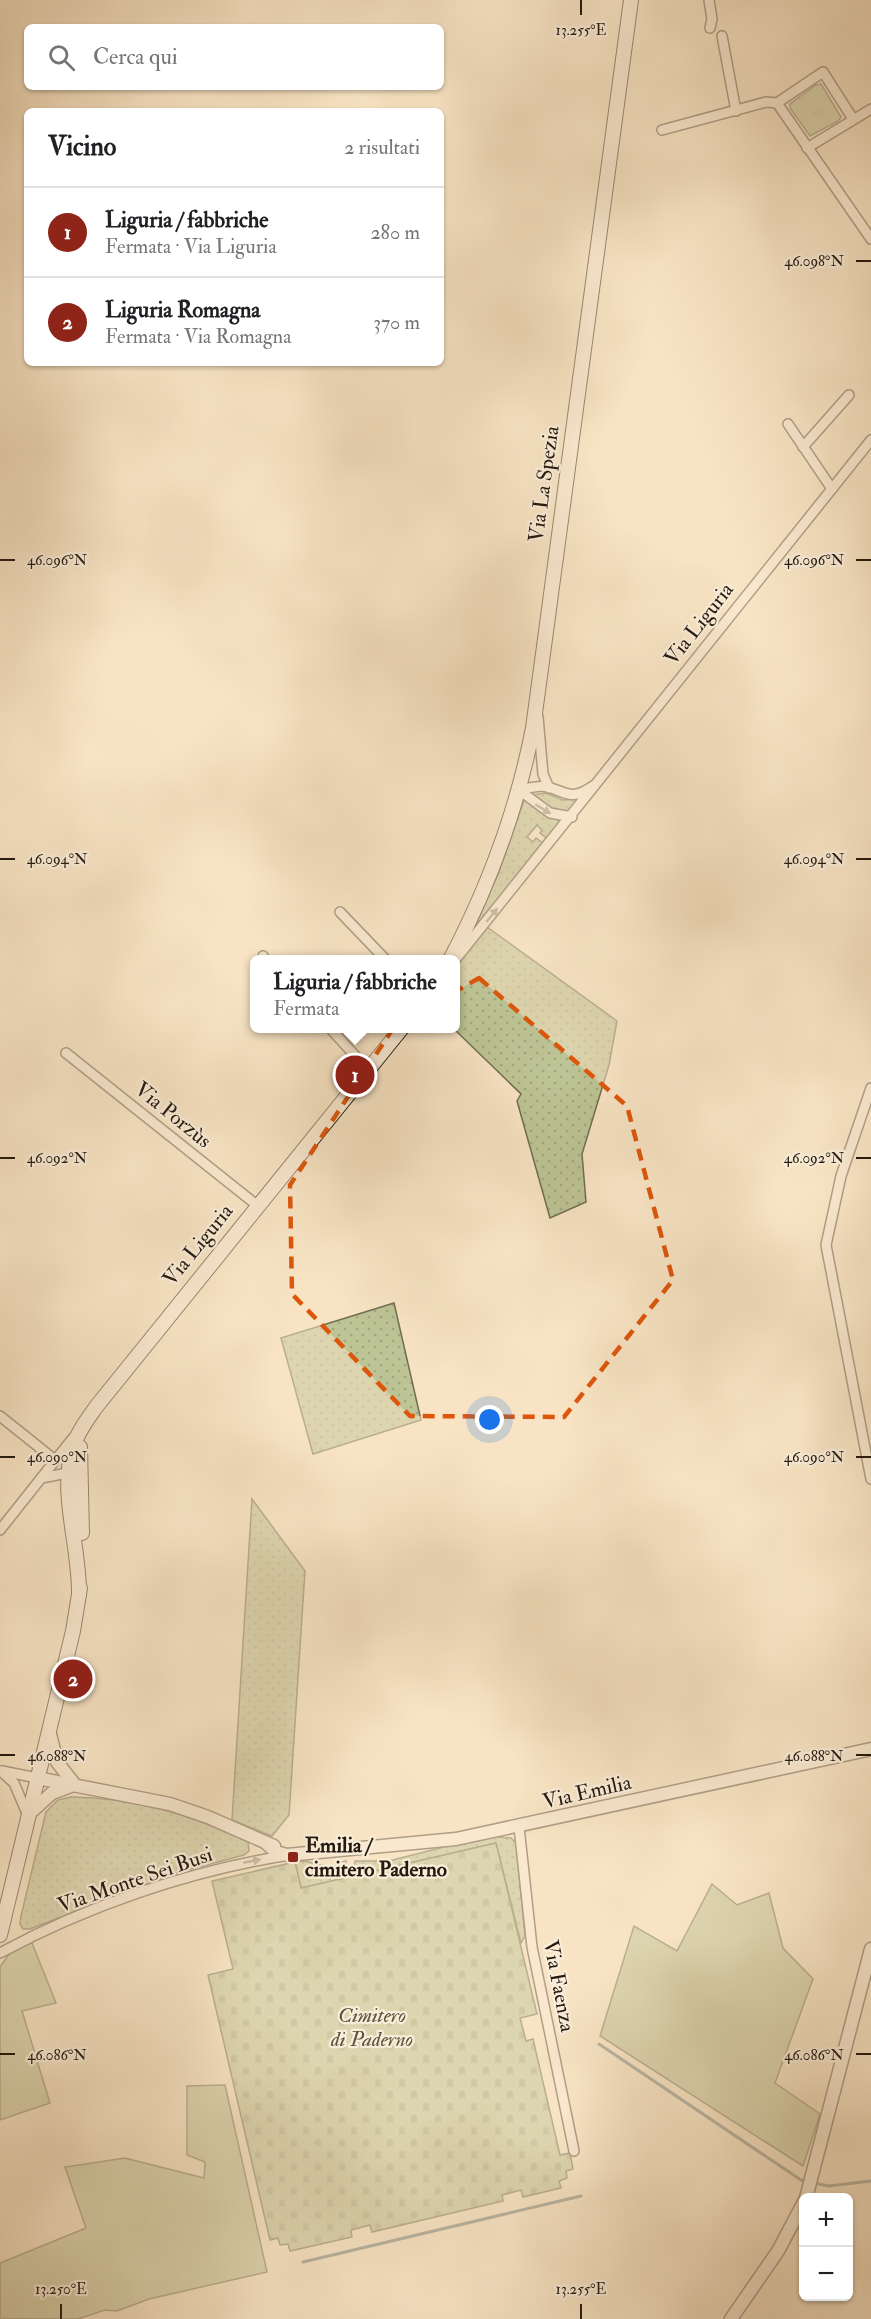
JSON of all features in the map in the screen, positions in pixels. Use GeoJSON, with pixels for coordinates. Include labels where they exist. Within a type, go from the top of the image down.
{"type":"FeatureCollection","features":[{"type":"Feature","properties":{"kind":"main road","name":"Via La Spezia"},"geometry":{"type":"LineString","coordinates":[[452,955],[495,862],[519,789],[536,702],[631,0]]}},
{"type":"Feature","properties":{"kind":"main road","name":"Via Liguria"},"geometry":{"type":"LineString","coordinates":[[73,1459],[87,1419],[399,1033]]}},
{"type":"Feature","properties":{"kind":"main road"},"geometry":{"type":"LineString","coordinates":[[0,1935],[73,1631],[79,1595],[83,1563],[73,1459]]}},
{"type":"Feature","properties":{"kind":"street"},"geometry":{"type":"LineString","coordinates":[[709,0],[712,19],[710,28]]}},
{"type":"Feature","properties":{"kind":"street"},"geometry":{"type":"LineString","coordinates":[[722,36],[736,111]]}},
{"type":"Feature","properties":{"kind":"street"},"geometry":{"type":"LineString","coordinates":[[662,130],[766,102],[777,103],[823,72],[853,119]]}},
{"type":"Feature","properties":{"kind":"street"},"geometry":{"type":"LineString","coordinates":[[777,103],[871,239]]}},
{"type":"Feature","properties":{"kind":"street"},"geometry":{"type":"LineString","coordinates":[[807,148],[871,109]]}},
{"type":"Feature","properties":{"kind":"street"},"geometry":{"type":"LineString","coordinates":[[803,447],[849,395]]}},
{"type":"Feature","properties":{"kind":"street"},"geometry":{"type":"LineString","coordinates":[[788,424],[832,489]]}},
{"type":"Feature","properties":{"kind":"street","name":"Via Liguria"},"geometry":{"type":"LineString","coordinates":[[460,955],[871,440]]}},
{"type":"Feature","properties":{"kind":"street"},"geometry":{"type":"LineString","coordinates":[[536,702],[543,774],[549,788]]}},
{"type":"Feature","properties":{"kind":"street","name":"Via Liguria"},"geometry":{"type":"LineString","coordinates":[[519,789],[549,788],[572,795],[598,783]]}},
{"type":"Feature","properties":{"kind":"street"},"geometry":{"type":"LineString","coordinates":[[519,789],[550,813],[572,817]]}},
{"type":"Feature","properties":{"kind":"street"},"geometry":{"type":"LineString","coordinates":[[340,912],[381,955]]}},
{"type":"Feature","properties":{"kind":"street"},"geometry":{"type":"LineString","coordinates":[[334,1033],[368,1070]]}},
{"type":"Feature","properties":{"kind":"street","name":"Via Porzùs"},"geometry":{"type":"LineString","coordinates":[[66,1053],[258,1206]]}},
{"type":"Feature","properties":{"kind":"street"},"geometry":{"type":"LineString","coordinates":[[871,1088],[841,1176],[826,1245],[871,1479]]}},
{"type":"Feature","properties":{"kind":"street"},"geometry":{"type":"LineString","coordinates":[[0,1416],[55,1460],[73,1459]]}},
{"type":"Feature","properties":{"kind":"street"},"geometry":{"type":"LineString","coordinates":[[41,1478],[73,1459]]}},
{"type":"Feature","properties":{"kind":"street"},"geometry":{"type":"LineString","coordinates":[[0,1530],[55,1460]]}},
{"type":"Feature","properties":{"kind":"street"},"geometry":{"type":"LineString","coordinates":[[28,1816],[52,1793],[75,1785],[57,1762],[49,1728]]}},
{"type":"Feature","properties":{"kind":"street","name":"Via Emilia"},"geometry":{"type":"LineString","coordinates":[[266,1843],[276,1852],[287,1855],[433,1842],[519,1827],[871,1749]]}},
{"type":"Feature","properties":{"kind":"street","name":"Via Emilia"},"geometry":{"type":"LineString","coordinates":[[0,1771],[182,1808],[266,1843],[308,1852]]}},
{"type":"Feature","properties":{"kind":"street","name":"Via Emilia"},"geometry":{"type":"LineString","coordinates":[[0,1771],[14,1783],[28,1816]]}},
{"type":"Feature","properties":{"kind":"street","name":"Via Faenza"},"geometry":{"type":"LineString","coordinates":[[519,1827],[532,1947],[574,2151]]}},
{"type":"Feature","properties":{"kind":"street","name":"Via Monte Sei Busi"},"geometry":{"type":"LineString","coordinates":[[0,1953],[94,1910],[157,1887],[209,1871],[287,1855]]}},
{"type":"Feature","properties":{"kind":"street"},"geometry":{"type":"LineString","coordinates":[[808,2193],[871,1949]]}},
{"type":"Feature","properties":{"kind":"street"},"geometry":{"type":"LineString","coordinates":[[731,2319],[778,2251],[799,2211]]}},
{"type":"Feature","properties":{"kind":"highlighted area"},"geometry":{"type":"Polygon","coordinates":[[[479,978],[627,1106],[673,1280],[564,1417],[410,1416],[292,1294],[290,1185],[394,1027],[479,978]]]}},
{"type":"Feature","properties":{"kind":"green space"},"geometry":{"type":"Polygon","coordinates":[[[821,84],[841,117],[838,121],[810,136],[790,108],[790,104],[816,85],[821,84]]]}},
{"type":"Feature","properties":{"kind":"green space"},"geometry":{"type":"Polygon","coordinates":[[[546,793],[563,800],[580,799],[570,813],[547,808],[531,795],[546,793]]]}},
{"type":"Feature","properties":{"kind":"green space"},"geometry":{"type":"Polygon","coordinates":[[[525,798],[543,814],[564,822],[549,840],[540,833],[542,830],[537,825],[527,837],[533,842],[536,838],[545,845],[469,940],[499,872],[525,798]]]}},
{"type":"Feature","properties":{"kind":"green space"},"geometry":{"type":"Polygon","coordinates":[[[487,927],[617,1021],[609,1065],[582,1154],[586,1202],[550,1218],[517,1101],[521,1094],[458,1033],[460,1033],[460,959],[487,927]]]}},
{"type":"Feature","properties":{"kind":"green space"},"geometry":{"type":"Polygon","coordinates":[[[394,1303],[421,1420],[313,1454],[281,1338],[394,1303]]]}},
{"type":"Feature","properties":{"kind":"green space"},"geometry":{"type":"Polygon","coordinates":[[[252,1499],[305,1571],[289,1815],[272,1836],[232,1820],[252,1499]]]}},
{"type":"Feature","properties":{"kind":"green space"},"geometry":{"type":"Polygon","coordinates":[[[71,1797],[116,1800],[181,1815],[248,1842],[249,1851],[244,1855],[176,1873],[30,1929],[23,1929],[20,1924],[21,1916],[46,1812],[58,1800],[71,1797]]]}},
{"type":"Feature","properties":{"kind":"green space"},"geometry":{"type":"Polygon","coordinates":[[[487,1836],[511,1838],[516,1843],[525,1936],[521,1943],[496,1843],[335,1881],[334,1868],[338,1863],[346,1861],[346,1866],[354,1867],[355,1861],[389,1861],[487,1836]]]}},
{"type":"Feature","properties":{"kind":"green space","name":"Cimitero di Paderno"},"geometry":{"type":"Polygon","coordinates":[[[496,1843],[537,2014],[520,2018],[526,2041],[533,2039],[560,2155],[570,2153],[573,2169],[566,2171],[567,2178],[559,2181],[561,2188],[523,2197],[521,2190],[502,2195],[503,2201],[372,2232],[370,2225],[351,2230],[352,2237],[290,2251],[288,2244],[280,2245],[278,2238],[270,2240],[208,1975],[233,1969],[212,1881],[295,1862],[301,1888],[496,1843]]]}},
{"type":"Feature","properties":{"kind":"green space"},"geometry":{"type":"Polygon","coordinates":[[[304,1861],[326,1866],[331,1882],[301,1888],[295,1862],[304,1861]]]}},
{"type":"Feature","properties":{"kind":"green space"},"geometry":{"type":"Polygon","coordinates":[[[712,1884],[737,1905],[769,1893],[783,1948],[813,1979],[775,2083],[820,2114],[803,2166],[600,2036],[634,1926],[677,1951],[712,1884]]]}},
{"type":"Feature","properties":{"kind":"green space"},"geometry":{"type":"Polygon","coordinates":[[[30,1938],[56,2003],[22,2011],[50,2103],[0,2120],[0,1967],[16,1944],[30,1938]]]}},
{"type":"Feature","properties":{"kind":"green space"},"geometry":{"type":"Polygon","coordinates":[[[225,2085],[267,2272],[149,2299],[117,2311],[105,2310],[78,2319],[0,2319],[0,2263],[86,2228],[65,2167],[125,2158],[204,2178],[205,2162],[187,2155],[187,2086],[225,2085]]]}},
{"type":"Feature","properties":{"kind":"waterway"},"geometry":{"type":"LineString","coordinates":[[599,2044],[801,2180],[808,2182]]}},
{"type":"Feature","properties":{"kind":"waterway"},"geometry":{"type":"LineString","coordinates":[[814,2183],[829,2186],[871,2181]]}},
{"type":"Feature","properties":{"kind":"waterway"},"geometry":{"type":"LineString","coordinates":[[303,2262],[581,2196]]}},
{"type":"Feature","properties":{"kind":"place","name":"Liguria / fabbriche"},"geometry":{"type":"Point","coordinates":[355,1075]}},
{"type":"Feature","properties":{"kind":"place","name":"Liguria Romagna"},"geometry":{"type":"Point","coordinates":[73,1679]}},
{"type":"Feature","properties":{"kind":"place","name":"Emilia / cimitero Paderno"},"geometry":{"type":"Point","coordinates":[293,1857]}}]}
